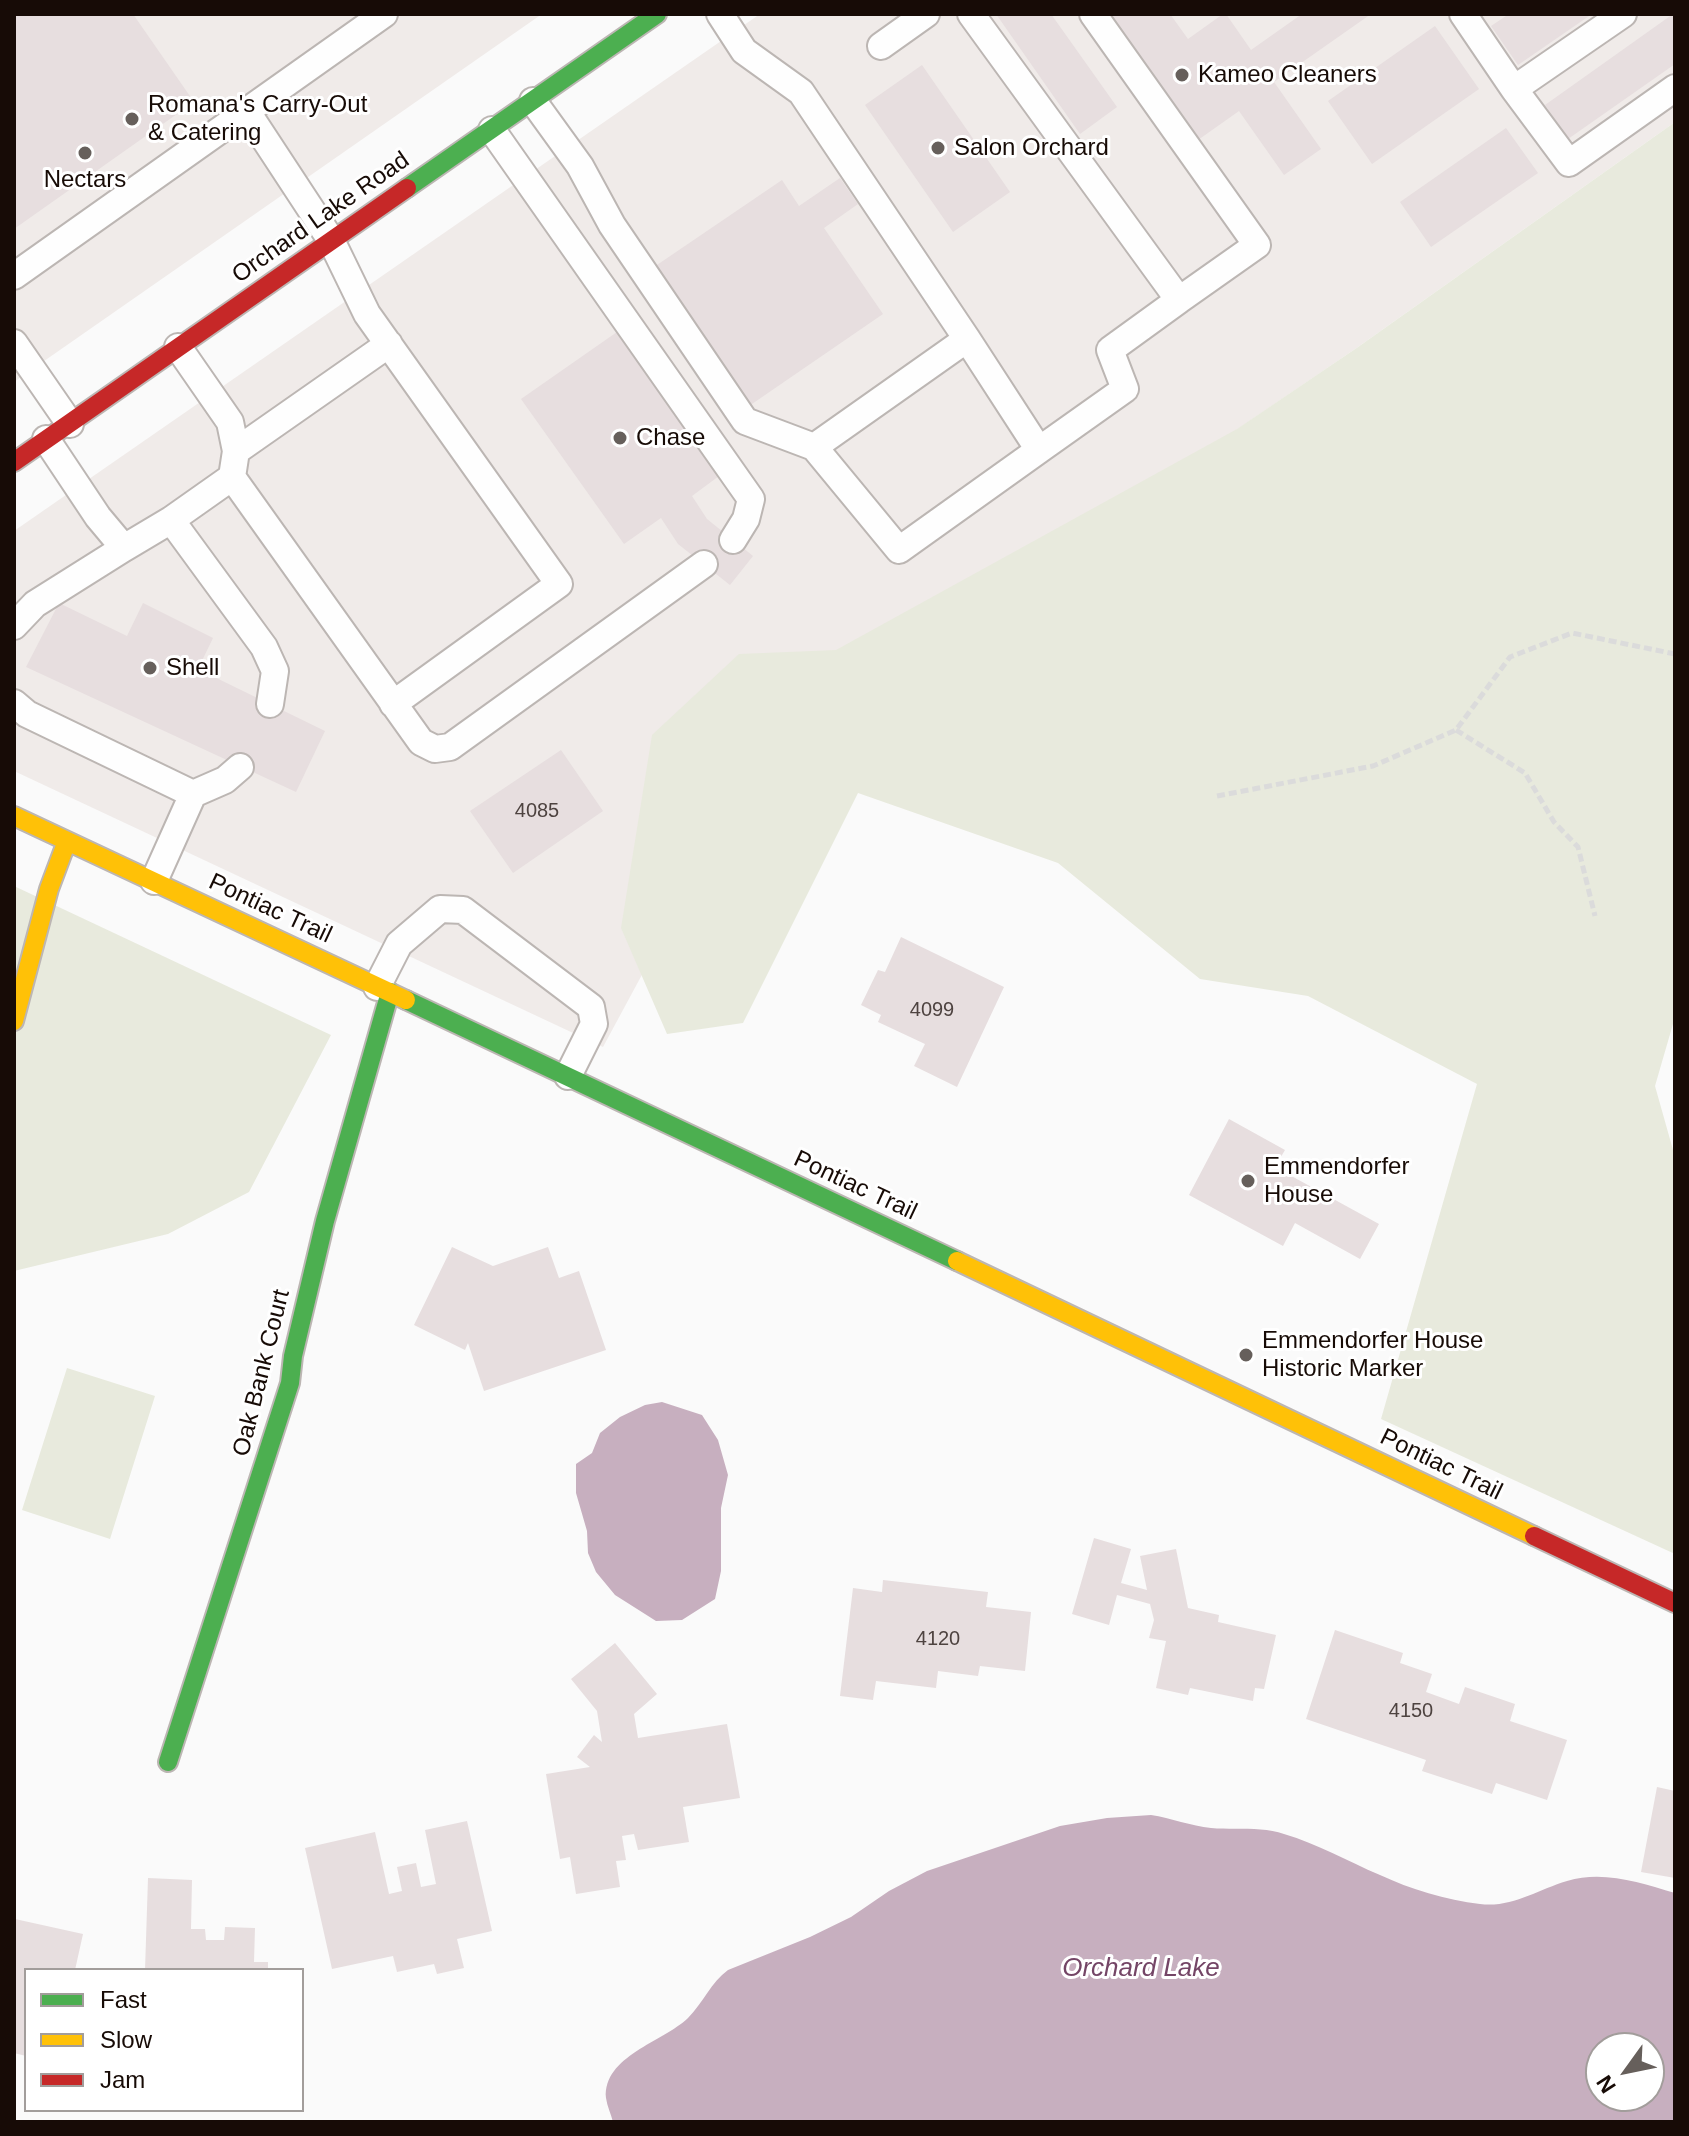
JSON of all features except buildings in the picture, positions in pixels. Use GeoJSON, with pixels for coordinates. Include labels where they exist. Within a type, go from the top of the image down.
{"type":"FeatureCollection","features":[{"type":"Feature","properties":{"kind":"main road","name":"Orchard Lake Road"},"geometry":{"type":"LineString","coordinates":[[25,447],[70,424],[655,14]]}},
{"type":"Feature","properties":{"kind":"main road","name":"Pontiac Trail"},"geometry":{"type":"LineString","coordinates":[[14,816],[1675,1603]]}},
{"type":"Feature","properties":{"kind":"main road"},"geometry":{"type":"LineString","coordinates":[[14,1021],[49,889],[67,841]]}},
{"type":"Feature","properties":{"kind":"main road","name":"Oak Bank Court"},"geometry":{"type":"LineString","coordinates":[[168,1762],[290,1383],[293,1356],[325,1221],[384,989]]}},
{"type":"Feature","properties":{"kind":"lane"},"geometry":{"type":"LineString","coordinates":[[14,276],[384,14]]}},
{"type":"Feature","properties":{"kind":"lane"},"geometry":{"type":"LineString","coordinates":[[720,14],[744,51],[801,92],[1039,450]]}},
{"type":"Feature","properties":{"kind":"lane"},"geometry":{"type":"LineString","coordinates":[[881,46],[926,14]]}},
{"type":"Feature","properties":{"kind":"lane"},"geometry":{"type":"LineString","coordinates":[[971,14],[1179,300]]}},
{"type":"Feature","properties":{"kind":"lane"},"geometry":{"type":"LineString","coordinates":[[533,101],[580,166],[612,225],[745,421],[814,447],[899,550],[1125,389],[1110,350],[1257,245],[1093,14]]}},
{"type":"Feature","properties":{"kind":"lane"},"geometry":{"type":"LineString","coordinates":[[1514,89],[1623,14]]}},
{"type":"Feature","properties":{"kind":"lane"},"geometry":{"type":"LineString","coordinates":[[1470,17],[1514,89],[1569,163],[1675,88]]}},
{"type":"Feature","properties":{"kind":"lane"},"geometry":{"type":"LineString","coordinates":[[247,112],[331,240],[367,314],[559,584],[393,704]]}},
{"type":"Feature","properties":{"kind":"lane"},"geometry":{"type":"LineString","coordinates":[[492,130],[751,499],[746,519],[733,540]]}},
{"type":"Feature","properties":{"kind":"lane"},"geometry":{"type":"LineString","coordinates":[[814,447],[967,339]]}},
{"type":"Feature","properties":{"kind":"lane"},"geometry":{"type":"LineString","coordinates":[[14,343],[70,424]]}},
{"type":"Feature","properties":{"kind":"lane"},"geometry":{"type":"LineString","coordinates":[[14,626],[35,604],[171,520],[234,464],[389,344]]}},
{"type":"Feature","properties":{"kind":"lane"},"geometry":{"type":"LineString","coordinates":[[178,347],[230,422],[234,464],[393,704],[421,742],[435,749],[450,747],[704,564]]}},
{"type":"Feature","properties":{"kind":"lane"},"geometry":{"type":"LineString","coordinates":[[25,447],[98,517],[124,548]]}},
{"type":"Feature","properties":{"kind":"lane"},"geometry":{"type":"LineString","coordinates":[[171,520],[264,647],[275,671],[270,704]]}},
{"type":"Feature","properties":{"kind":"lane"},"geometry":{"type":"LineString","coordinates":[[14,703],[27,714],[193,794]]}},
{"type":"Feature","properties":{"kind":"lane"},"geometry":{"type":"LineString","coordinates":[[154,881],[193,794],[225,780],[240,767]]}},
{"type":"Feature","properties":{"kind":"lane"},"geometry":{"type":"LineString","coordinates":[[384,989],[399,944],[440,909],[463,910],[591,1007],[594,1024],[568,1076]]}},
{"type":"Feature","properties":{"kind":"path"},"geometry":{"type":"LineString","coordinates":[[1217,796],[1373,766],[1456,730],[1510,657],[1572,633],[1675,654]]}},
{"type":"Feature","properties":{"kind":"path"},"geometry":{"type":"LineString","coordinates":[[1456,730],[1525,773],[1554,822],[1578,847],[1595,916]]}},
{"type":"Feature","properties":{"kind":"shaded area"},"geometry":{"type":"Polygon","coordinates":[[[14,14],[542,14],[14,382],[14,14]]]}},
{"type":"Feature","properties":{"kind":"shaded area"},"geometry":{"type":"Polygon","coordinates":[[[760,14],[1675,14],[1675,122],[1358,347],[761,754],[603,1047],[14,771],[14,531],[760,14]]]}},
{"type":"Feature","properties":{"kind":"shaded area"},"geometry":{"type":"Polygon","coordinates":[[[1675,122],[1675,1017],[1655,1086],[1675,1157],[1675,1554],[1381,1419],[1477,1084],[1308,996],[1200,979],[1058,863],[858,793],[743,1023],[667,1034],[621,928],[652,735],[739,654],[836,650],[1237,429],[1675,122]]]}},
{"type":"Feature","properties":{"kind":"shaded area"},"geometry":{"type":"Polygon","coordinates":[[[14,886],[331,1035],[249,1192],[168,1234],[14,1271],[14,886]]]}},
{"type":"Feature","properties":{"kind":"shaded area"},"geometry":{"type":"Polygon","coordinates":[[[67,1368],[155,1396],[110,1539],[22,1510],[67,1368]]]}},
{"type":"Feature","properties":{"kind":"water"},"geometry":{"type":"Polygon","coordinates":[[[662,1402],[702,1415],[718,1440],[728,1475],[721,1508],[721,1571],[715,1599],[682,1620],[656,1621],[615,1595],[596,1572],[588,1553],[587,1531],[576,1493],[576,1464],[592,1453],[600,1433],[620,1417],[645,1405],[662,1402]]]}},
{"type":"Feature","properties":{"kind":"water","name":"Orchard Lake"},"geometry":{"type":"Polygon","coordinates":[[[1151,1815],[1196,1826],[1275,1832],[1309,1843],[1416,1889],[1480,1904],[1514,1901],[1567,1881],[1595,1877],[1622,1879],[1675,1893],[1675,2122],[613,2122],[606,2098],[614,2071],[636,2051],[688,2018],[728,1970],[851,1917],[889,1891],[927,1871],[1060,1826],[1151,1815]]]}},
{"type":"Feature","properties":{"kind":"traffic: fast"},"geometry":{"type":"LineString","coordinates":[[407,188],[657,14]]}},
{"type":"Feature","properties":{"kind":"traffic: fast"},"geometry":{"type":"LineString","coordinates":[[168,1762],[290,1383],[293,1356],[325,1221],[390,992]]}},
{"type":"Feature","properties":{"kind":"traffic: fast"},"geometry":{"type":"LineString","coordinates":[[406,1000],[957,1261]]}},
{"type":"Feature","properties":{"kind":"traffic: slow"},"geometry":{"type":"LineString","coordinates":[[14,816],[406,1000]]}},
{"type":"Feature","properties":{"kind":"traffic: slow"},"geometry":{"type":"LineString","coordinates":[[14,1021],[49,889],[67,841]]}},
{"type":"Feature","properties":{"kind":"traffic: slow"},"geometry":{"type":"LineString","coordinates":[[957,1261],[1534,1536]]}},
{"type":"Feature","properties":{"kind":"traffic: jam"},"geometry":{"type":"LineString","coordinates":[[14,462],[407,188]]}},
{"type":"Feature","properties":{"kind":"traffic: jam"},"geometry":{"type":"LineString","coordinates":[[1534,1536],[1675,1603]]}},
{"type":"Feature","properties":{"kind":"place","name":"Kameo Cleaners"},"geometry":{"type":"Point","coordinates":[1182,75]}},
{"type":"Feature","properties":{"kind":"place","name":"Romana's Carry-Out & Catering"},"geometry":{"type":"Point","coordinates":[132,119]}},
{"type":"Feature","properties":{"kind":"place","name":"Salon Orchard"},"geometry":{"type":"Point","coordinates":[938,148]}},
{"type":"Feature","properties":{"kind":"place","name":"Nectars"},"geometry":{"type":"Point","coordinates":[85,153]}},
{"type":"Feature","properties":{"kind":"place","name":"Chase"},"geometry":{"type":"Point","coordinates":[620,438]}},
{"type":"Feature","properties":{"kind":"place","name":"Shell"},"geometry":{"type":"Point","coordinates":[150,668]}},
{"type":"Feature","properties":{"kind":"place","name":"Emmendorfer House"},"geometry":{"type":"Point","coordinates":[1248,1181]}},
{"type":"Feature","properties":{"kind":"place","name":"Emmendorfer House Historic Marker"},"geometry":{"type":"Point","coordinates":[1246,1355]}}]}
